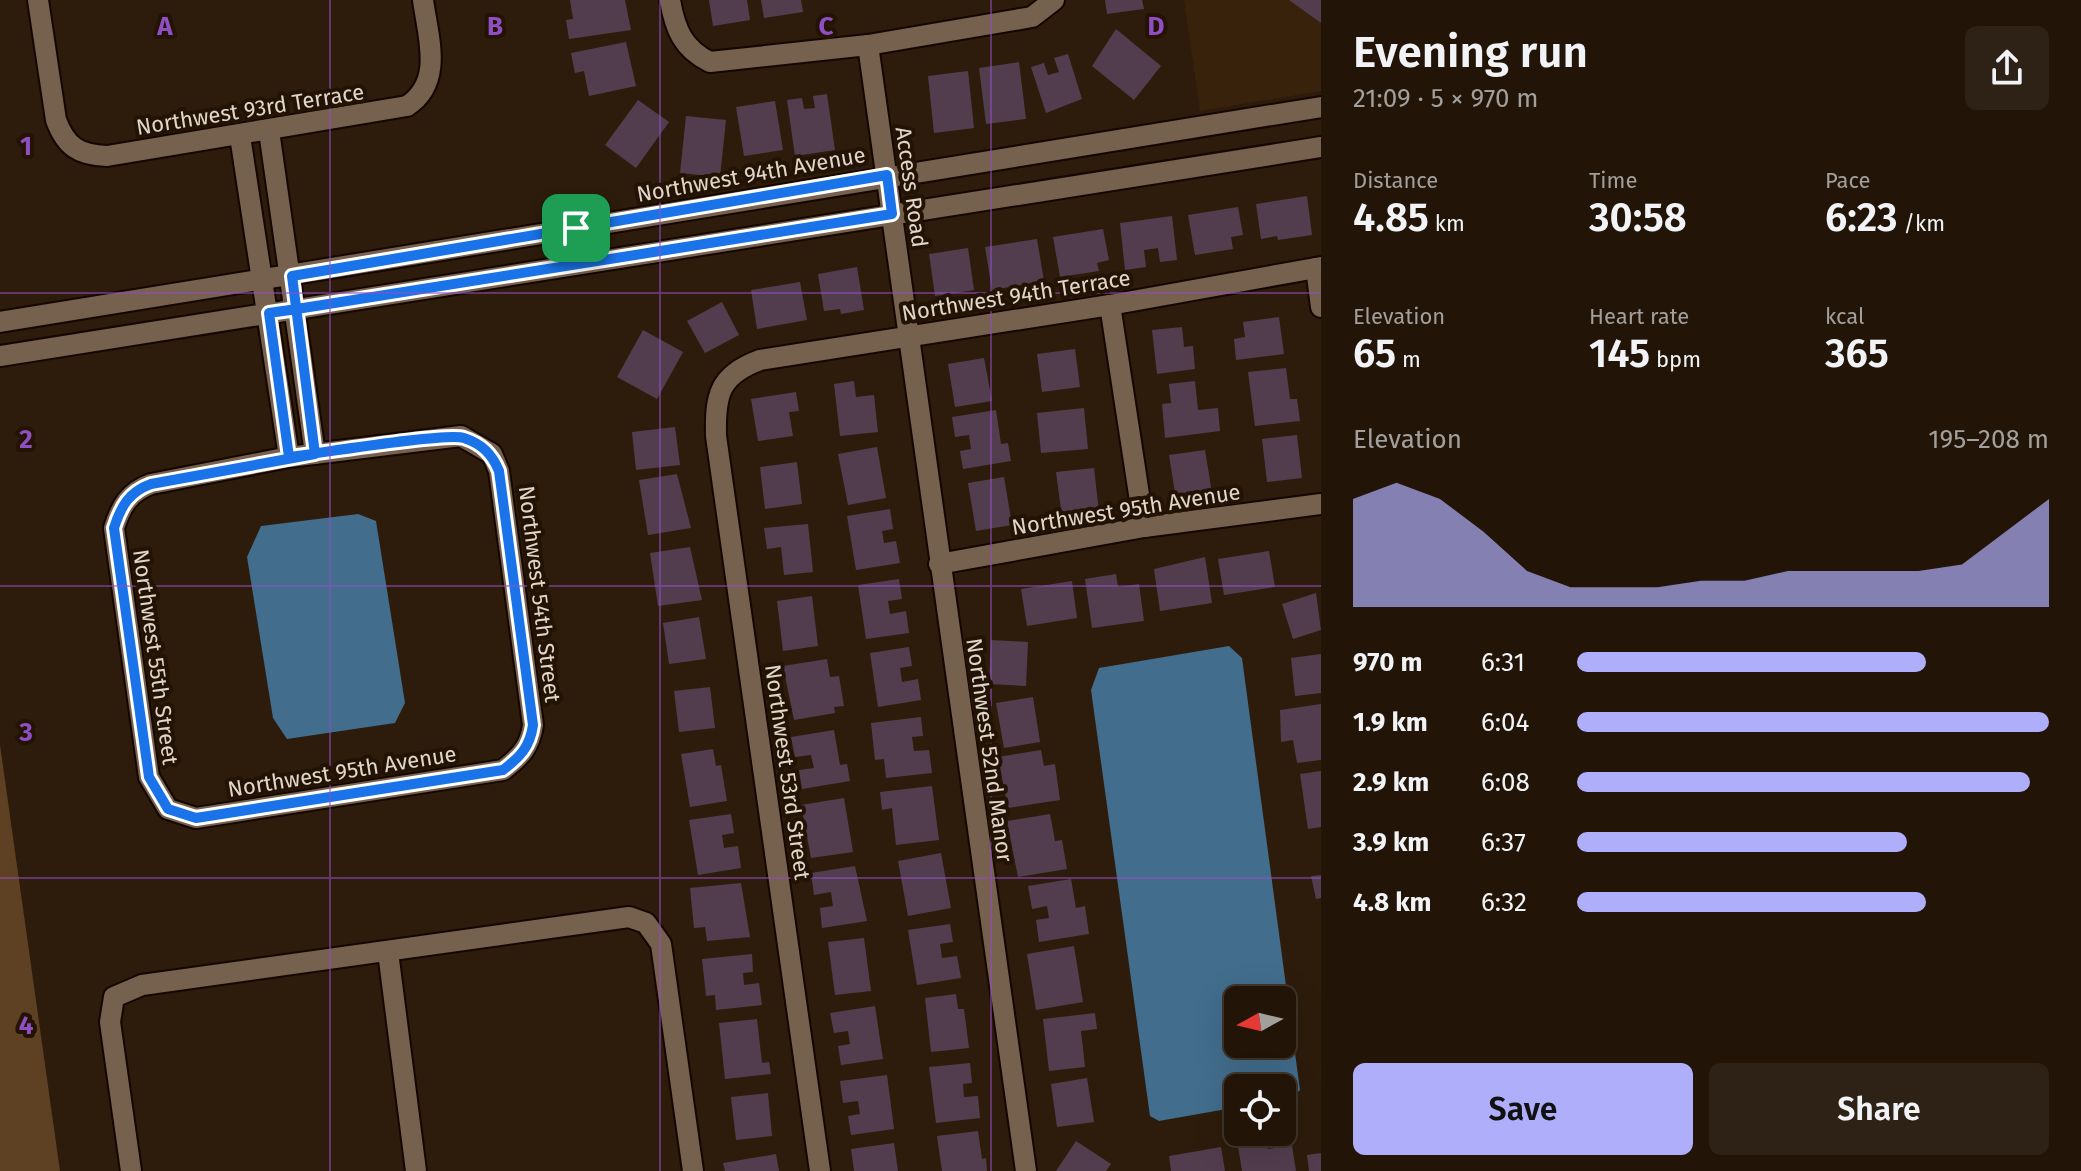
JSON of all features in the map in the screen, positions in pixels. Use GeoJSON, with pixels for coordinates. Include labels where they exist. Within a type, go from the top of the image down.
{"type":"FeatureCollection","features":[{"type":"Feature","properties":{"kind":"street","name":"Northwest 93rd Terrace"},"geometry":{"type":"LineString","coordinates":[[38,0],[56,120],[62,137],[74,150],[107,156],[407,106],[426,89],[431,57],[423,0]]}},
{"type":"Feature","properties":{"kind":"street"},"geometry":{"type":"LineString","coordinates":[[670,0],[681,40],[692,54],[710,62],[733,62],[868,45],[1032,17],[1054,0]]}},
{"type":"Feature","properties":{"kind":"street","name":"Access Road"},"geometry":{"type":"LineString","coordinates":[[868,45],[907,336]]}},
{"type":"Feature","properties":{"kind":"street","name":"Northwest 94th Avenue"},"geometry":{"type":"LineString","coordinates":[[0,322],[887,175],[1321,107]]}},
{"type":"Feature","properties":{"kind":"street"},"geometry":{"type":"LineString","coordinates":[[240,136],[289,457],[315,454],[297,309],[269,131]]}},
{"type":"Feature","properties":{"kind":"street"},"geometry":{"type":"LineString","coordinates":[[0,356],[1321,147]]}},
{"type":"Feature","properties":{"kind":"street"},"geometry":{"type":"LineString","coordinates":[[1318,267],[1321,307]]}},
{"type":"Feature","properties":{"kind":"street","name":"Northwest 94th Terrace"},"geometry":{"type":"LineString","coordinates":[[724,382],[742,366],[760,360],[1110,305],[1318,267]]}},
{"type":"Feature","properties":{"kind":"street"},"geometry":{"type":"LineString","coordinates":[[1110,305],[1144,527]]}},
{"type":"Feature","properties":{"kind":"street","name":"Northwest 52nd Manor"},"geometry":{"type":"LineString","coordinates":[[907,336],[1026,1171]]}},
{"type":"Feature","properties":{"kind":"street","name":"Northwest 53rd Street"},"geometry":{"type":"LineString","coordinates":[[724,382],[715,408],[716,436],[820,1171]]}},
{"type":"Feature","properties":{"kind":"street","name":"Northwest 54th Street"},"geometry":{"type":"LineString","coordinates":[[315,454],[461,436],[492,454],[499,471],[533,725],[531,739],[520,757]]}},
{"type":"Feature","properties":{"kind":"street","name":"Northwest 55th Street"},"geometry":{"type":"LineString","coordinates":[[168,809],[149,777],[114,528],[121,508],[136,489],[289,457]]}},
{"type":"Feature","properties":{"kind":"street","name":"Northwest 95th Avenue"},"geometry":{"type":"LineString","coordinates":[[939,564],[1144,527],[1321,504]]}},
{"type":"Feature","properties":{"kind":"street","name":"Northwest 95th Avenue"},"geometry":{"type":"LineString","coordinates":[[168,809],[196,818],[503,770],[520,757]]}},
{"type":"Feature","properties":{"kind":"street"},"geometry":{"type":"LineString","coordinates":[[131,1171],[110,1022],[114,997],[142,985],[629,917],[646,923],[661,944],[693,1171]]}},
{"type":"Feature","properties":{"kind":"street"},"geometry":{"type":"LineString","coordinates":[[388,952],[416,1171]]}},
{"type":"Feature","properties":{"kind":"shaded area"},"geometry":{"type":"Polygon","coordinates":[[[1184,0],[1321,0],[1321,91],[1200,111],[1184,0]]]}},
{"type":"Feature","properties":{"kind":"shaded area"},"geometry":{"type":"Polygon","coordinates":[[[0,745],[60,1171],[0,1171],[0,745]]]}},
{"type":"Feature","properties":{"kind":"water"},"geometry":{"type":"Polygon","coordinates":[[[358,514],[376,521],[405,703],[395,723],[287,739],[273,718],[247,557],[261,526],[358,514]]]}},
{"type":"Feature","properties":{"kind":"water"},"geometry":{"type":"Polygon","coordinates":[[[1229,646],[1242,658],[1286,986],[1224,986],[1224,1058],[1296,1058],[1300,1090],[1296,1094],[1296,1074],[1224,1074],[1224,1109],[1159,1121],[1150,1116],[1091,690],[1099,668],[1229,646]]]}},
{"type":"Feature","properties":{"kind":"building"},"geometry":{"type":"Polygon","coordinates":[[[570,0],[625,0],[631,30],[569,39],[566,20],[573,19],[570,0]]]}},
{"type":"Feature","properties":{"kind":"building"},"geometry":{"type":"Polygon","coordinates":[[[709,0],[747,0],[750,20],[713,26],[709,0]]]}},
{"type":"Feature","properties":{"kind":"building"},"geometry":{"type":"Polygon","coordinates":[[[761,0],[801,0],[803,12],[764,18],[761,0]]]}},
{"type":"Feature","properties":{"kind":"building"},"geometry":{"type":"Polygon","coordinates":[[[1105,0],[1142,0],[1144,9],[1107,14],[1105,0]]]}},
{"type":"Feature","properties":{"kind":"building"},"geometry":{"type":"Polygon","coordinates":[[[1289,0],[1321,0],[1321,23],[1289,0]]]}},
{"type":"Feature","properties":{"kind":"building"},"geometry":{"type":"Polygon","coordinates":[[[1116,29],[1161,66],[1134,100],[1092,66],[1116,29]]]}},
{"type":"Feature","properties":{"kind":"building"},"geometry":{"type":"Polygon","coordinates":[[[626,42],[636,86],[589,96],[584,71],[575,73],[571,53],[626,42]]]}},
{"type":"Feature","properties":{"kind":"building"},"geometry":{"type":"Polygon","coordinates":[[[1068,54],[1082,99],[1046,113],[1031,67],[1044,63],[1048,75],[1059,72],[1054,58],[1068,54]]]}},
{"type":"Feature","properties":{"kind":"building"},"geometry":{"type":"Polygon","coordinates":[[[1019,62],[1026,119],[986,124],[979,68],[1019,62]]]}},
{"type":"Feature","properties":{"kind":"building"},"geometry":{"type":"Polygon","coordinates":[[[968,71],[974,128],[934,133],[928,76],[968,71]]]}},
{"type":"Feature","properties":{"kind":"building"},"geometry":{"type":"Polygon","coordinates":[[[827,94],[835,150],[795,156],[787,100],[802,98],[804,109],[815,108],[813,96],[827,94]]]}},
{"type":"Feature","properties":{"kind":"building"},"geometry":{"type":"Polygon","coordinates":[[[638,100],[669,122],[636,168],[605,145],[638,100]]]}},
{"type":"Feature","properties":{"kind":"building"},"geometry":{"type":"Polygon","coordinates":[[[775,101],[783,150],[744,156],[736,107],[775,101]]]}},
{"type":"Feature","properties":{"kind":"building"},"geometry":{"type":"Polygon","coordinates":[[[686,116],[726,120],[720,177],[680,173],[686,116]]]}},
{"type":"Feature","properties":{"kind":"building"},"geometry":{"type":"Polygon","coordinates":[[[1307,196],[1312,235],[1261,239],[1256,204],[1307,196]]]}},
{"type":"Feature","properties":{"kind":"building"},"geometry":{"type":"Polygon","coordinates":[[[1238,207],[1243,235],[1231,237],[1233,249],[1195,255],[1188,215],[1238,207]]]}},
{"type":"Feature","properties":{"kind":"building"},"geometry":{"type":"Polygon","coordinates":[[[1172,216],[1177,260],[1160,262],[1158,248],[1144,250],[1146,267],[1125,270],[1120,223],[1172,216]]]}},
{"type":"Feature","properties":{"kind":"building"},"geometry":{"type":"Polygon","coordinates":[[[1103,229],[1109,260],[1097,263],[1099,271],[1060,277],[1053,237],[1103,229]]]}},
{"type":"Feature","properties":{"kind":"building"},"geometry":{"type":"Polygon","coordinates":[[[1037,239],[1044,281],[992,290],[985,247],[1037,239]]]}},
{"type":"Feature","properties":{"kind":"building"},"geometry":{"type":"Polygon","coordinates":[[[968,248],[974,290],[935,296],[929,254],[968,248]]]}},
{"type":"Feature","properties":{"kind":"building"},"geometry":{"type":"Polygon","coordinates":[[[857,267],[864,310],[841,314],[840,309],[824,311],[818,274],[857,267]]]}},
{"type":"Feature","properties":{"kind":"building"},"geometry":{"type":"Polygon","coordinates":[[[800,282],[807,320],[757,329],[751,290],[800,282]]]}},
{"type":"Feature","properties":{"kind":"building"},"geometry":{"type":"Polygon","coordinates":[[[722,302],[739,335],[705,353],[687,321],[722,302]]]}},
{"type":"Feature","properties":{"kind":"building"},"geometry":{"type":"Polygon","coordinates":[[[1279,317],[1284,354],[1236,360],[1234,339],[1245,337],[1243,322],[1279,317]]]}},
{"type":"Feature","properties":{"kind":"building"},"geometry":{"type":"Polygon","coordinates":[[[1182,327],[1184,347],[1193,346],[1195,369],[1157,374],[1152,330],[1182,327]]]}},
{"type":"Feature","properties":{"kind":"building"},"geometry":{"type":"Polygon","coordinates":[[[643,330],[683,352],[657,399],[617,377],[643,330]]]}},
{"type":"Feature","properties":{"kind":"building"},"geometry":{"type":"Polygon","coordinates":[[[1075,349],[1080,387],[1042,392],[1037,354],[1075,349]]]}},
{"type":"Feature","properties":{"kind":"building"},"geometry":{"type":"Polygon","coordinates":[[[984,358],[992,401],[955,407],[948,364],[984,358]]]}},
{"type":"Feature","properties":{"kind":"building"},"geometry":{"type":"Polygon","coordinates":[[[1286,368],[1290,399],[1297,399],[1300,421],[1255,426],[1248,372],[1286,368]]]}},
{"type":"Feature","properties":{"kind":"building"},"geometry":{"type":"Polygon","coordinates":[[[854,381],[856,397],[874,395],[878,432],[840,436],[834,384],[854,381]]]}},
{"type":"Feature","properties":{"kind":"building"},"geometry":{"type":"Polygon","coordinates":[[[1195,381],[1198,410],[1218,408],[1220,431],[1165,438],[1162,404],[1171,403],[1169,384],[1195,381]]]}},
{"type":"Feature","properties":{"kind":"building"},"geometry":{"type":"Polygon","coordinates":[[[796,392],[799,411],[789,412],[793,436],[758,441],[751,399],[796,392]]]}},
{"type":"Feature","properties":{"kind":"building"},"geometry":{"type":"Polygon","coordinates":[[[1084,408],[1088,449],[1041,453],[1037,413],[1084,408]]]}},
{"type":"Feature","properties":{"kind":"building"},"geometry":{"type":"Polygon","coordinates":[[[996,410],[1001,444],[1008,443],[1011,461],[963,469],[960,451],[971,449],[969,435],[955,437],[952,417],[996,410]]]}},
{"type":"Feature","properties":{"kind":"building"},"geometry":{"type":"Polygon","coordinates":[[[675,427],[680,465],[636,470],[632,432],[675,427]]]}},
{"type":"Feature","properties":{"kind":"building"},"geometry":{"type":"Polygon","coordinates":[[[1297,435],[1302,478],[1267,482],[1262,439],[1297,435]]]}},
{"type":"Feature","properties":{"kind":"building"},"geometry":{"type":"Polygon","coordinates":[[[877,447],[886,498],[848,505],[838,454],[877,447]]]}},
{"type":"Feature","properties":{"kind":"building"},"geometry":{"type":"Polygon","coordinates":[[[1205,450],[1212,493],[1176,499],[1169,455],[1205,450]]]}},
{"type":"Feature","properties":{"kind":"building"},"geometry":{"type":"Polygon","coordinates":[[[797,462],[802,504],[765,509],[760,467],[797,462]]]}},
{"type":"Feature","properties":{"kind":"building"},"geometry":{"type":"Polygon","coordinates":[[[1094,468],[1099,512],[1062,517],[1056,472],[1094,468]]]}},
{"type":"Feature","properties":{"kind":"building"},"geometry":{"type":"Polygon","coordinates":[[[677,474],[691,528],[648,535],[639,480],[677,474]]]}},
{"type":"Feature","properties":{"kind":"building"},"geometry":{"type":"Polygon","coordinates":[[[1004,477],[1012,525],[976,531],[968,483],[1004,477]]]}},
{"type":"Feature","properties":{"kind":"building"},"geometry":{"type":"Polygon","coordinates":[[[890,509],[893,529],[882,531],[884,543],[896,541],[900,563],[856,570],[847,516],[890,509]]]}},
{"type":"Feature","properties":{"kind":"building"},"geometry":{"type":"Polygon","coordinates":[[[808,524],[813,572],[784,575],[781,547],[767,549],[764,528],[808,524]]]}},
{"type":"Feature","properties":{"kind":"building"},"geometry":{"type":"Polygon","coordinates":[[[690,547],[702,600],[658,606],[650,553],[690,547]]]}},
{"type":"Feature","properties":{"kind":"building"},"geometry":{"type":"Polygon","coordinates":[[[1269,551],[1275,587],[1224,595],[1218,559],[1269,551]]]}},
{"type":"Feature","properties":{"kind":"building"},"geometry":{"type":"Polygon","coordinates":[[[1205,557],[1212,603],[1160,611],[1154,569],[1205,557]]]}},
{"type":"Feature","properties":{"kind":"building"},"geometry":{"type":"Polygon","coordinates":[[[1116,574],[1118,587],[1139,584],[1144,621],[1092,628],[1085,579],[1116,574]]]}},
{"type":"Feature","properties":{"kind":"building"},"geometry":{"type":"Polygon","coordinates":[[[899,579],[902,599],[888,601],[890,614],[906,611],[909,633],[866,639],[858,585],[899,579]]]}},
{"type":"Feature","properties":{"kind":"building"},"geometry":{"type":"Polygon","coordinates":[[[1072,581],[1077,618],[1027,626],[1021,589],[1072,581]]]}},
{"type":"Feature","properties":{"kind":"building"},"geometry":{"type":"Polygon","coordinates":[[[1316,593],[1321,630],[1293,639],[1282,604],[1316,593]]]}},
{"type":"Feature","properties":{"kind":"building"},"geometry":{"type":"Polygon","coordinates":[[[812,596],[818,646],[783,651],[777,601],[812,596]]]}},
{"type":"Feature","properties":{"kind":"building"},"geometry":{"type":"Polygon","coordinates":[[[699,617],[706,659],[669,664],[663,623],[699,617]]]}},
{"type":"Feature","properties":{"kind":"building"},"geometry":{"type":"Polygon","coordinates":[[[991,640],[1028,642],[1026,686],[989,684],[991,640]]]}},
{"type":"Feature","properties":{"kind":"building"},"geometry":{"type":"Polygon","coordinates":[[[909,647],[912,666],[900,668],[902,682],[918,679],[921,700],[878,707],[870,653],[909,647]]]}},
{"type":"Feature","properties":{"kind":"building"},"geometry":{"type":"Polygon","coordinates":[[[1321,654],[1321,693],[1295,696],[1291,658],[1321,654]]]}},
{"type":"Feature","properties":{"kind":"building"},"geometry":{"type":"Polygon","coordinates":[[[827,659],[830,677],[839,676],[844,706],[834,707],[835,713],[794,720],[783,666],[827,659]]]}},
{"type":"Feature","properties":{"kind":"building"},"geometry":{"type":"Polygon","coordinates":[[[710,687],[715,728],[679,732],[674,691],[710,687]]]}},
{"type":"Feature","properties":{"kind":"building"},"geometry":{"type":"Polygon","coordinates":[[[1033,697],[1040,742],[1004,748],[996,703],[1033,697]]]}},
{"type":"Feature","properties":{"kind":"building"},"geometry":{"type":"Polygon","coordinates":[[[1321,704],[1321,760],[1297,763],[1293,740],[1281,742],[1280,710],[1321,704]]]}},
{"type":"Feature","properties":{"kind":"building"},"geometry":{"type":"Polygon","coordinates":[[[921,717],[923,736],[912,737],[914,751],[929,750],[932,773],[886,778],[884,759],[875,760],[871,723],[921,717]]]}},
{"type":"Feature","properties":{"kind":"building"},"geometry":{"type":"Polygon","coordinates":[[[834,730],[840,765],[847,764],[850,781],[802,789],[799,770],[814,768],[811,755],[795,757],[791,737],[834,730]]]}},
{"type":"Feature","properties":{"kind":"building"},"geometry":{"type":"Polygon","coordinates":[[[713,749],[716,766],[721,765],[727,801],[690,807],[681,754],[713,749]]]}},
{"type":"Feature","properties":{"kind":"building"},"geometry":{"type":"Polygon","coordinates":[[[1041,750],[1044,766],[1055,764],[1060,800],[1008,808],[998,757],[1041,750]]]}},
{"type":"Feature","properties":{"kind":"building"},"geometry":{"type":"Polygon","coordinates":[[[1321,771],[1321,827],[1308,829],[1300,774],[1321,771]]]}},
{"type":"Feature","properties":{"kind":"building"},"geometry":{"type":"Polygon","coordinates":[[[932,786],[939,840],[896,845],[892,808],[882,810],[880,792],[932,786]]]}},
{"type":"Feature","properties":{"kind":"building"},"geometry":{"type":"Polygon","coordinates":[[[844,798],[853,852],[811,858],[801,805],[844,798]]]}},
{"type":"Feature","properties":{"kind":"building"},"geometry":{"type":"Polygon","coordinates":[[[731,814],[734,833],[722,835],[724,848],[738,846],[741,868],[698,875],[689,820],[731,814]]]}},
{"type":"Feature","properties":{"kind":"building"},"geometry":{"type":"Polygon","coordinates":[[[1050,814],[1055,841],[1062,840],[1067,869],[1018,877],[1007,821],[1050,814]]]}},
{"type":"Feature","properties":{"kind":"building"},"geometry":{"type":"Polygon","coordinates":[[[941,853],[951,908],[908,916],[898,861],[941,853]]]}},
{"type":"Feature","properties":{"kind":"building"},"geometry":{"type":"Polygon","coordinates":[[[855,866],[867,921],[822,928],[820,908],[833,906],[831,892],[814,895],[811,873],[855,866]]]}},
{"type":"Feature","properties":{"kind":"building"},"geometry":{"type":"Polygon","coordinates":[[[1321,875],[1321,898],[1316,899],[1311,876],[1321,875]]]}},
{"type":"Feature","properties":{"kind":"building"},"geometry":{"type":"Polygon","coordinates":[[[1071,879],[1076,908],[1085,906],[1089,934],[1039,942],[1036,920],[1049,918],[1047,906],[1032,909],[1028,886],[1071,879]]]}},
{"type":"Feature","properties":{"kind":"building"},"geometry":{"type":"Polygon","coordinates":[[[741,883],[750,937],[707,941],[705,927],[694,928],[690,888],[741,883]]]}},
{"type":"Feature","properties":{"kind":"building"},"geometry":{"type":"Polygon","coordinates":[[[950,924],[953,942],[940,944],[942,958],[957,956],[961,978],[917,985],[908,930],[950,924]]]}},
{"type":"Feature","properties":{"kind":"building"},"geometry":{"type":"Polygon","coordinates":[[[864,938],[871,991],[835,995],[828,942],[864,938]]]}},
{"type":"Feature","properties":{"kind":"building"},"geometry":{"type":"Polygon","coordinates":[[[1074,946],[1083,1002],[1036,1010],[1027,954],[1074,946]]]}},
{"type":"Feature","properties":{"kind":"building"},"geometry":{"type":"Polygon","coordinates":[[[752,954],[753,972],[743,973],[744,985],[759,983],[762,1005],[716,1010],[715,995],[706,996],[702,959],[752,954]]]}},
{"type":"Feature","properties":{"kind":"building"},"geometry":{"type":"Polygon","coordinates":[[[956,994],[958,1009],[964,1009],[969,1048],[931,1052],[925,998],[956,994]]]}},
{"type":"Feature","properties":{"kind":"building"},"geometry":{"type":"Polygon","coordinates":[[[875,1006],[883,1059],[841,1065],[838,1046],[850,1044],[848,1031],[834,1033],[830,1013],[875,1006]]]}},
{"type":"Feature","properties":{"kind":"building"},"geometry":{"type":"Polygon","coordinates":[[[1095,1013],[1097,1029],[1081,1031],[1085,1067],[1049,1071],[1043,1019],[1095,1013]]]}},
{"type":"Feature","properties":{"kind":"building"},"geometry":{"type":"Polygon","coordinates":[[[757,1019],[762,1063],[769,1062],[771,1074],[725,1079],[719,1023],[757,1019]]]}},
{"type":"Feature","properties":{"kind":"building"},"geometry":{"type":"Polygon","coordinates":[[[970,1063],[972,1083],[963,1084],[964,1097],[978,1096],[980,1118],[936,1123],[929,1067],[970,1063]]]}},
{"type":"Feature","properties":{"kind":"building"},"geometry":{"type":"Polygon","coordinates":[[[887,1075],[894,1129],[851,1135],[848,1116],[860,1114],[858,1101],[843,1103],[840,1081],[887,1075]]]}},
{"type":"Feature","properties":{"kind":"building"},"geometry":{"type":"Polygon","coordinates":[[[1087,1078],[1094,1122],[1057,1127],[1051,1084],[1087,1078]]]}},
{"type":"Feature","properties":{"kind":"building"},"geometry":{"type":"Polygon","coordinates":[[[768,1093],[772,1136],[736,1140],[731,1097],[768,1093]]]}},
{"type":"Feature","properties":{"kind":"building"},"geometry":{"type":"Polygon","coordinates":[[[978,1131],[987,1171],[942,1171],[937,1136],[978,1131]]]}},
{"type":"Feature","properties":{"kind":"building"},"geometry":{"type":"Polygon","coordinates":[[[1076,1141],[1111,1164],[1106,1171],[1056,1171],[1076,1141]]]}},
{"type":"Feature","properties":{"kind":"building"},"geometry":{"type":"Polygon","coordinates":[[[894,1143],[898,1171],[854,1171],[851,1149],[894,1143]]]}},
{"type":"Feature","properties":{"kind":"building"},"geometry":{"type":"Polygon","coordinates":[[[1238,1146],[1268,1146],[1268,1149],[1292,1146],[1296,1171],[1242,1171],[1238,1146]]]}},
{"type":"Feature","properties":{"kind":"building"},"geometry":{"type":"Polygon","coordinates":[[[1221,1147],[1225,1171],[1171,1171],[1169,1156],[1221,1147]]]}},
{"type":"Feature","properties":{"kind":"building"},"geometry":{"type":"Polygon","coordinates":[[[1321,1153],[1321,1171],[1309,1171],[1307,1155],[1321,1153]]]}},
{"type":"Feature","properties":{"kind":"building"},"geometry":{"type":"Polygon","coordinates":[[[776,1154],[779,1171],[725,1171],[723,1163],[776,1154]]]}},
{"type":"Feature","properties":{"kind":"route"},"geometry":{"type":"LineString","coordinates":[[576,228],[292,276],[297,309],[315,454],[151,484],[136,489],[121,508],[114,528],[149,777],[168,809],[196,818],[503,770],[520,757],[531,739],[533,725],[499,471],[492,454],[461,436],[289,457],[269,313],[297,309],[480,280],[892,214],[887,175],[576,228]]}}]}
